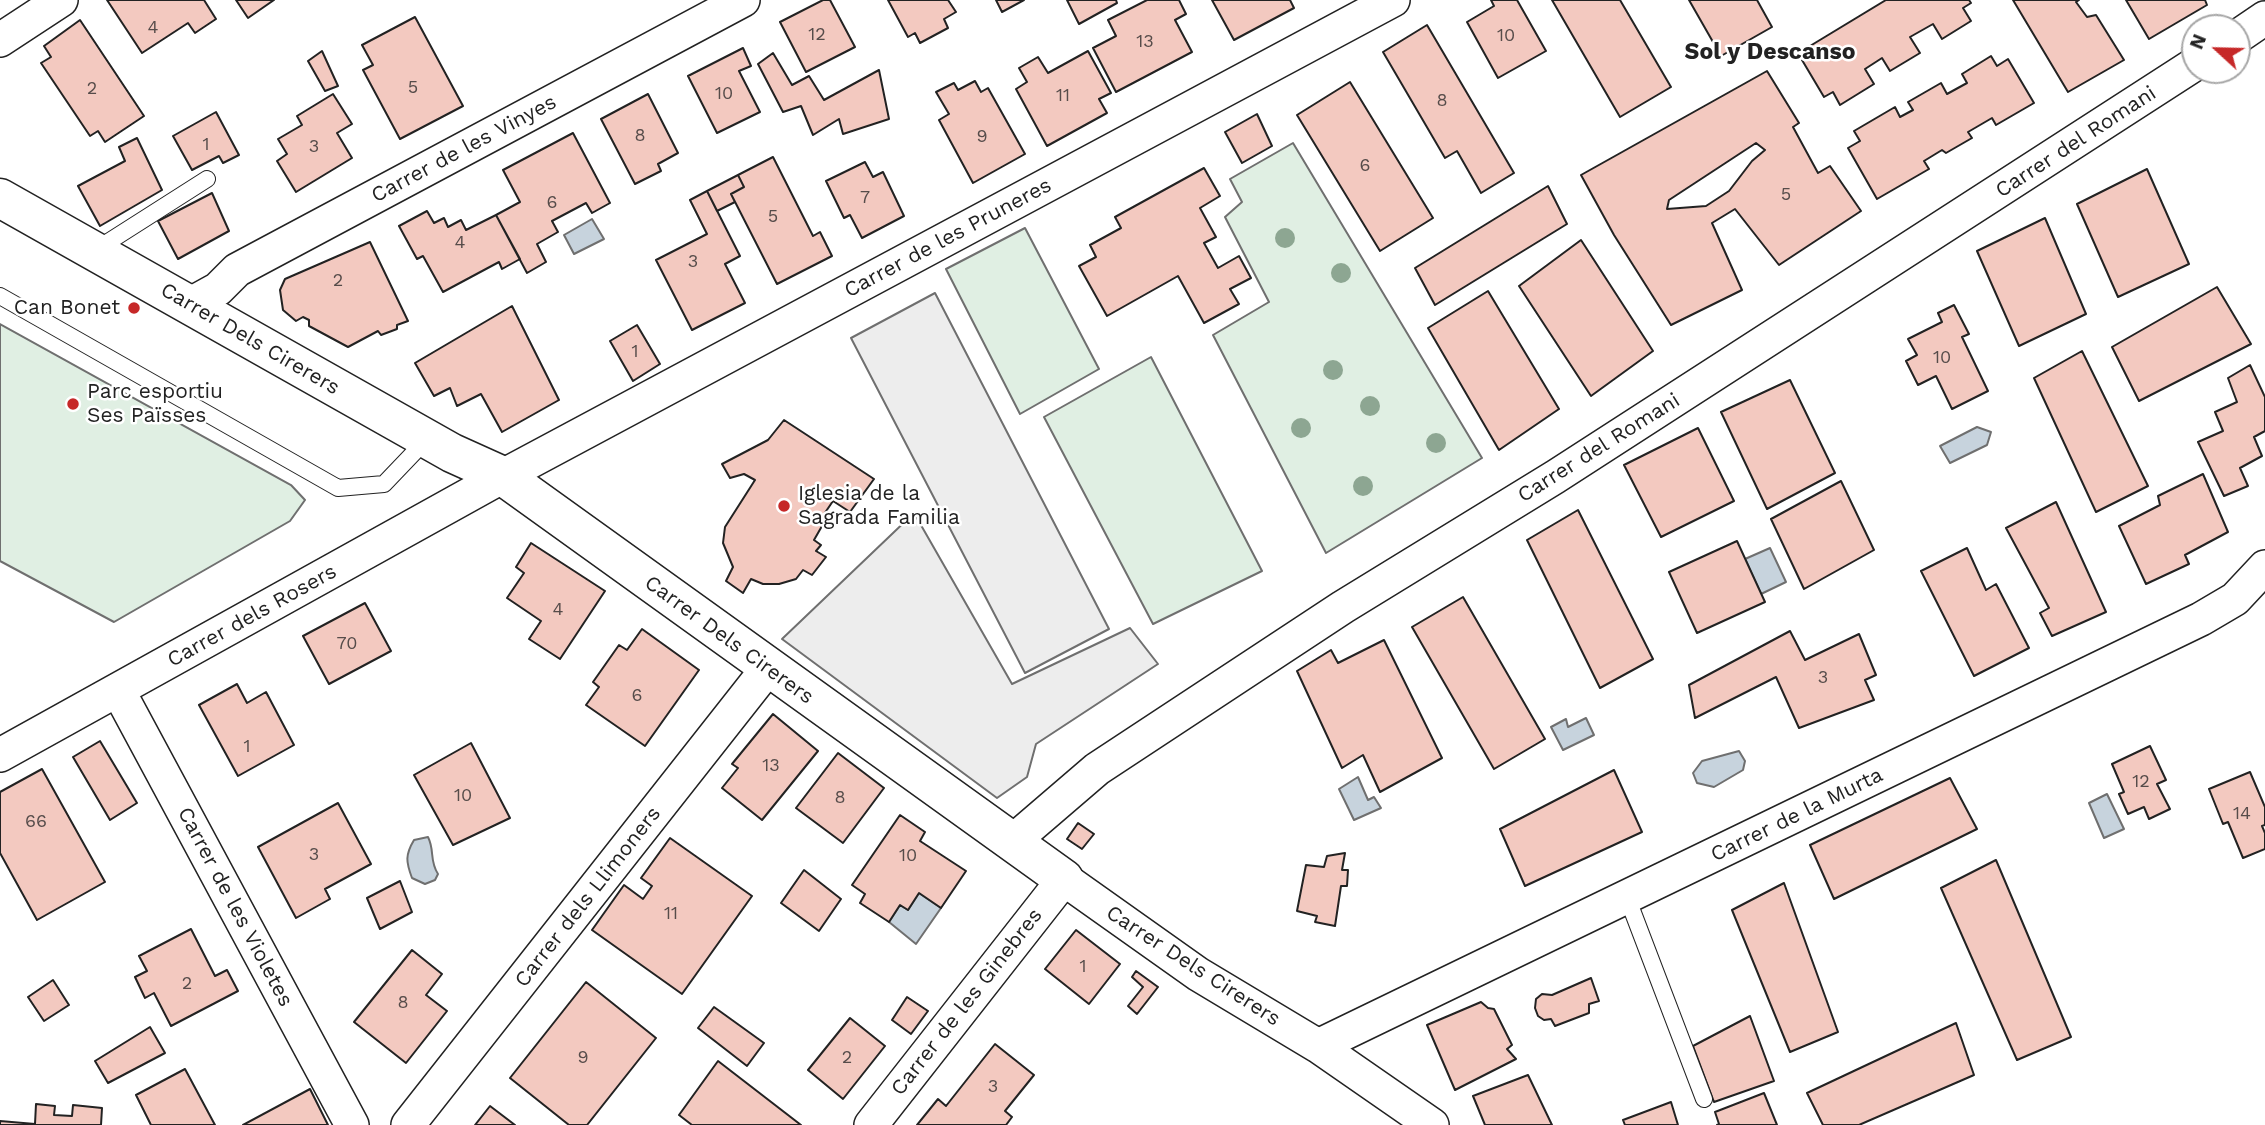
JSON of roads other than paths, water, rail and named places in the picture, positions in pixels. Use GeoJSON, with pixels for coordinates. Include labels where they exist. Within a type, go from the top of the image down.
{"type":"FeatureCollection","features":[{"type":"Feature","properties":{"kind":"street"},"geometry":{"type":"LineString","coordinates":[[0,40],[61,0]]}},
{"type":"Feature","properties":{"kind":"street","name":"Carrer de les Vinyes"},"geometry":{"type":"LineString","coordinates":[[190,305],[218,289],[237,270],[743,0]]}},
{"type":"Feature","properties":{"kind":"street","name":"Carrer de les Pruneres"},"geometry":{"type":"LineString","coordinates":[[503,476],[1392,0]]}},
{"type":"Feature","properties":{"kind":"street","name":"Carrer del Romani"},"geometry":{"type":"LineString","coordinates":[[1012,842],[1097,769],[1343,607],[1555,477],[2181,73]]}},
{"type":"Feature","properties":{"kind":"street","name":"Carrer Dels Cirerers"},"geometry":{"type":"LineString","coordinates":[[0,198],[427,439],[503,476],[1198,974],[1318,1046],[1432,1125]]}},
{"type":"Feature","properties":{"kind":"street","name":"Carrer dels Rosers"},"geometry":{"type":"LineString","coordinates":[[0,755],[503,476]]}},
{"type":"Feature","properties":{"kind":"street","name":"Carrer de la Murta"},"geometry":{"type":"LineString","coordinates":[[1318,1046],[2201,619],[2235,599],[2252,584],[2265,567]]}},
{"type":"Feature","properties":{"kind":"street","name":"Carrer dels Llimoners"},"geometry":{"type":"LineString","coordinates":[[408,1125],[768,668]]}},
{"type":"Feature","properties":{"kind":"street","name":"Carrer de les Violetes"},"geometry":{"type":"LineString","coordinates":[[118,690],[352,1125]]}},
{"type":"Feature","properties":{"kind":"street","name":"Carrer de les Ginebres"},"geometry":{"type":"LineString","coordinates":[[871,1125],[1064,879]]}},
{"type":"Feature","properties":{"kind":"lane"},"geometry":{"type":"LineString","coordinates":[[2258,0],[2265,11]]}},
{"type":"Feature","properties":{"kind":"lane"},"geometry":{"type":"LineString","coordinates":[[94,251],[207,179]]}},
{"type":"Feature","properties":{"kind":"lane"},"geometry":{"type":"LineString","coordinates":[[0,296],[338,488],[384,484],[427,439]]}},
{"type":"Feature","properties":{"kind":"lane"},"geometry":{"type":"LineString","coordinates":[[1627,897],[1704,1098]]}},
{"type":"Feature","properties":{"kind":"place","name":"Can Bonet"},"geometry":{"type":"Point","coordinates":[134,308]}},
{"type":"Feature","properties":{"kind":"place","name":"Parc esportiu Ses Païsses"},"geometry":{"type":"Point","coordinates":[73,404]}},
{"type":"Feature","properties":{"kind":"place","name":"Iglesia de la Sagrada Familia"},"geometry":{"type":"Point","coordinates":[784,506]}},
{"type":"Feature","properties":{"kind":"district","name":"Sol y Descanso"},"geometry":{"type":"Point","coordinates":[1770,52]}}]}
